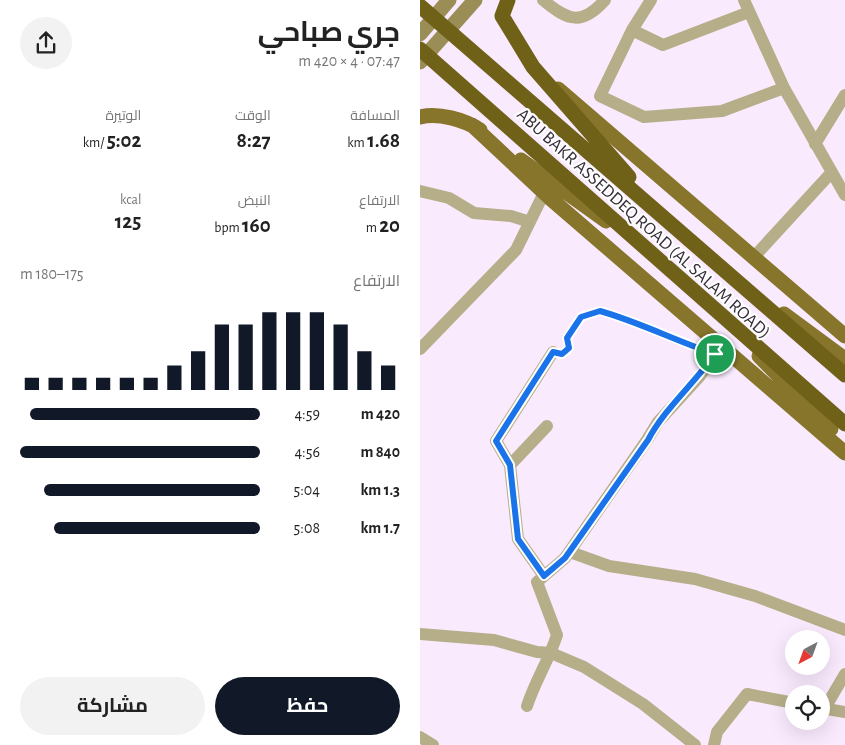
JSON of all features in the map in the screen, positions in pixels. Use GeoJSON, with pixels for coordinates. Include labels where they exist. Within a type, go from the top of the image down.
{"type":"FeatureCollection","features":[{"type":"Feature","properties":{"kind":"highway"},"geometry":{"type":"LineString","coordinates":[[508,0],[502,16],[533,67],[666,219]]}},
{"type":"Feature","properties":{"kind":"highway","name":"ABU BAKR ASSEDDEQ ROAD (AL SALAM ROAD)"},"geometry":{"type":"LineString","coordinates":[[420,6],[845,375]]}},
{"type":"Feature","properties":{"kind":"highway","name":"ABU BAKR ASSEDDEQ ROAD (AL SALAM ROAD)"},"geometry":{"type":"LineString","coordinates":[[420,49],[845,424]]}},
{"type":"Feature","properties":{"kind":"main road"},"geometry":{"type":"LineString","coordinates":[[420,34],[449,0]]}},
{"type":"Feature","properties":{"kind":"main road"},"geometry":{"type":"LineString","coordinates":[[420,62],[475,0]]}},
{"type":"Feature","properties":{"kind":"main road"},"geometry":{"type":"LineString","coordinates":[[533,67],[752,258],[845,336]]}},
{"type":"Feature","properties":{"kind":"main road"},"geometry":{"type":"LineString","coordinates":[[420,117],[450,118],[472,125],[642,246]]}},
{"type":"Feature","properties":{"kind":"main road"},"geometry":{"type":"LineString","coordinates":[[472,125],[718,350],[845,453]]}},
{"type":"Feature","properties":{"kind":"main road"},"geometry":{"type":"LineString","coordinates":[[731,275],[845,359]]}},
{"type":"Feature","properties":{"kind":"main road"},"geometry":{"type":"LineString","coordinates":[[709,306],[845,443]]}},
{"type":"Feature","properties":{"kind":"street"},"geometry":{"type":"LineString","coordinates":[[544,0],[557,12],[574,18],[593,14],[605,0]]}},
{"type":"Feature","properties":{"kind":"street"},"geometry":{"type":"LineString","coordinates":[[651,0],[632,30],[600,96],[644,117],[722,111],[784,88]]}},
{"type":"Feature","properties":{"kind":"street"},"geometry":{"type":"LineString","coordinates":[[632,30],[663,45],[747,6],[784,88],[845,196]]}},
{"type":"Feature","properties":{"kind":"street"},"geometry":{"type":"LineString","coordinates":[[815,144],[845,95]]}},
{"type":"Feature","properties":{"kind":"street"},"geometry":{"type":"LineString","coordinates":[[752,258],[831,173]]}},
{"type":"Feature","properties":{"kind":"street"},"geometry":{"type":"LineString","coordinates":[[420,191],[449,198],[474,213],[501,214],[530,222]]}},
{"type":"Feature","properties":{"kind":"street"},"geometry":{"type":"LineString","coordinates":[[420,349],[516,250],[544,192]]}},
{"type":"Feature","properties":{"kind":"street"},"geometry":{"type":"LineString","coordinates":[[528,706],[533,686],[551,653],[557,635],[537,582],[570,552],[648,440],[658,422],[700,376],[718,350]]}},
{"type":"Feature","properties":{"kind":"street"},"geometry":{"type":"LineString","coordinates":[[544,576],[518,539],[510,465],[496,441],[553,352]]}},
{"type":"Feature","properties":{"kind":"street"},"geometry":{"type":"LineString","coordinates":[[510,465],[547,426]]}},
{"type":"Feature","properties":{"kind":"street"},"geometry":{"type":"LineString","coordinates":[[570,552],[609,566],[695,580],[754,596],[845,630]]}},
{"type":"Feature","properties":{"kind":"street"},"geometry":{"type":"LineString","coordinates":[[420,634],[494,640],[537,652],[551,653],[584,667],[644,704],[695,745]]}},
{"type":"Feature","properties":{"kind":"street"},"geometry":{"type":"LineString","coordinates":[[830,697],[845,674]]}},
{"type":"Feature","properties":{"kind":"street"},"geometry":{"type":"LineString","coordinates":[[714,745],[717,732],[748,694],[785,701]]}},
{"type":"Feature","properties":{"kind":"street"},"geometry":{"type":"LineString","coordinates":[[830,709],[845,712]]}},
{"type":"Feature","properties":{"kind":"street"},"geometry":{"type":"LineString","coordinates":[[420,737],[433,745]]}},
{"type":"Feature","properties":{"kind":"lane"},"geometry":{"type":"LineString","coordinates":[[553,352],[562,354],[569,348],[567,338],[581,317],[600,311],[624,318],[671,339],[718,350]]}},
{"type":"Feature","properties":{"kind":"route"},"geometry":{"type":"LineString","coordinates":[[600,311],[624,318],[678,342],[715,354],[700,376],[658,422],[648,440],[565,558],[544,576],[518,539],[510,465],[496,441],[553,352],[562,354],[569,348],[567,338],[581,317],[600,311]]}}]}
